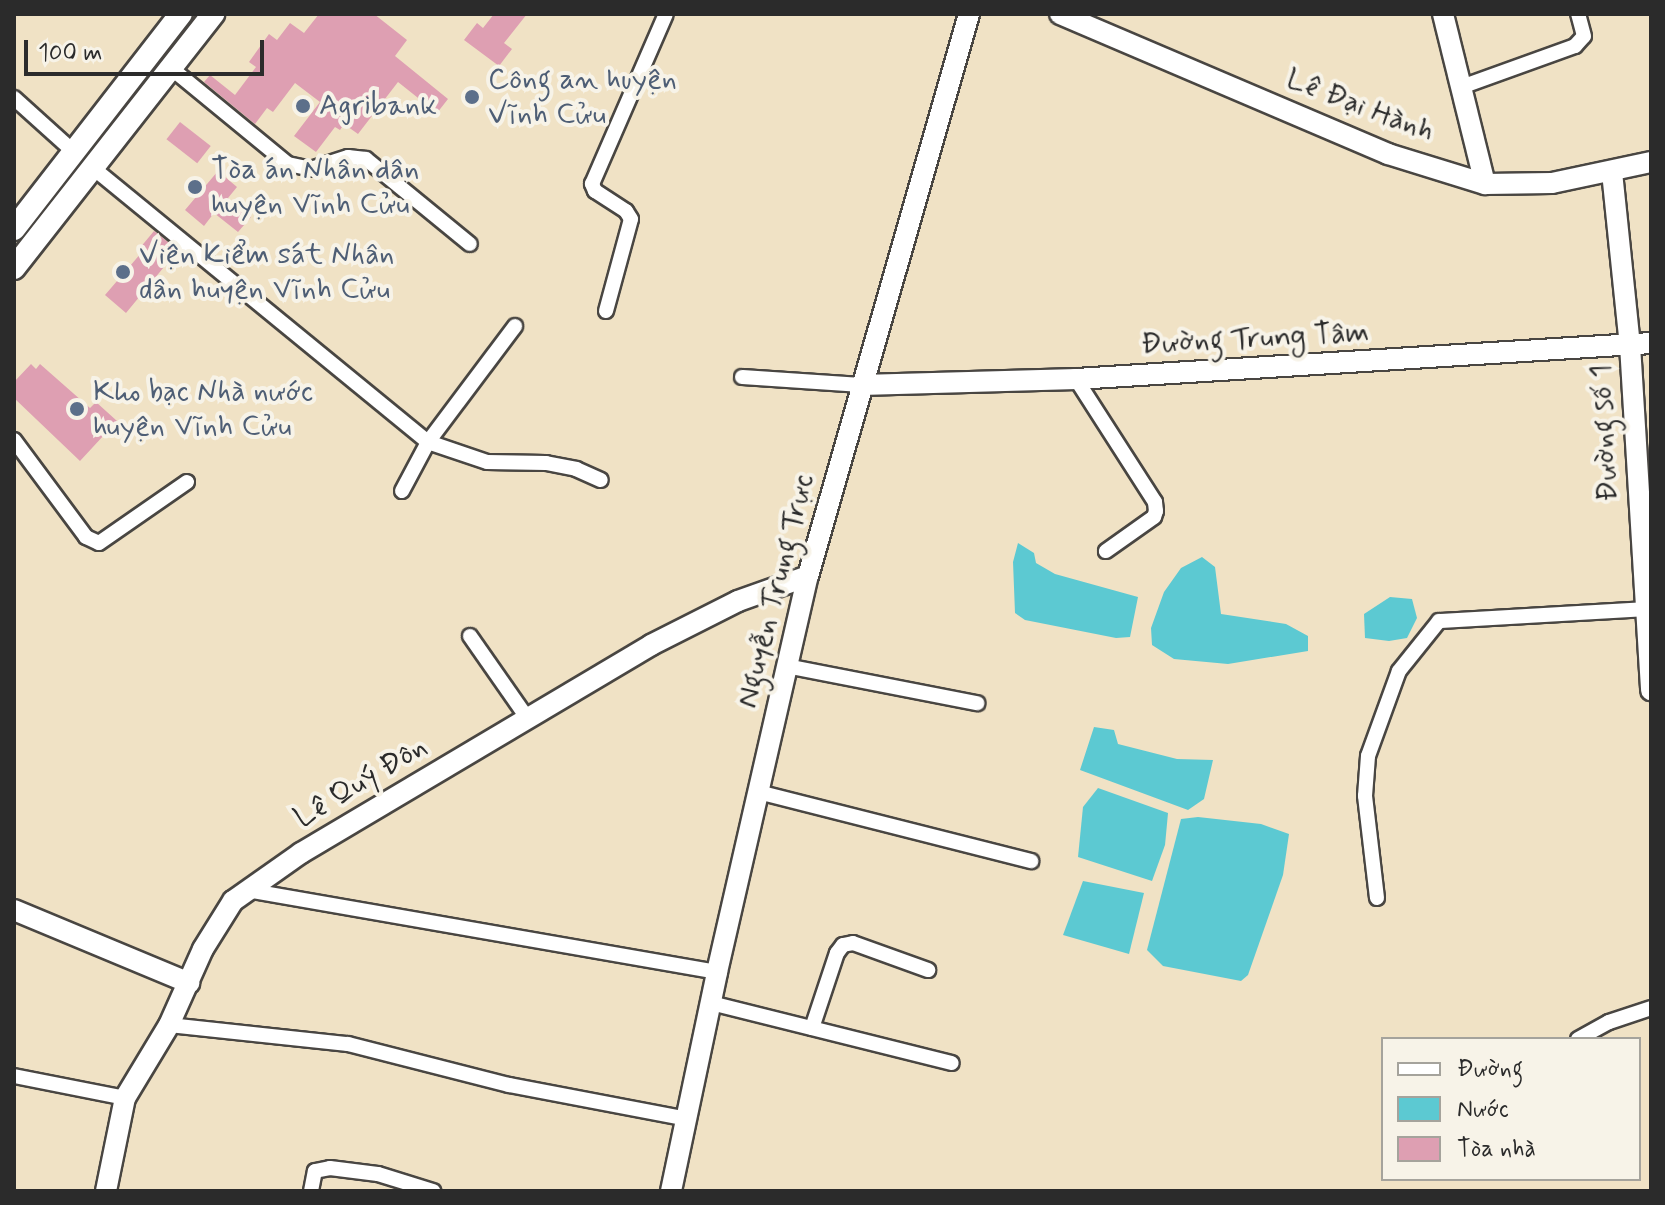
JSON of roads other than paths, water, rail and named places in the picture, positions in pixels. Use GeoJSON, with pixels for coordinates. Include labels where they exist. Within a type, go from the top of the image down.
{"type":"FeatureCollection","features":[{"type":"Feature","properties":{"kind":"main road"},"geometry":{"type":"LineString","coordinates":[[14,229],[181,14]]}},
{"type":"Feature","properties":{"kind":"main road"},"geometry":{"type":"LineString","coordinates":[[14,268],[213,14]]}},
{"type":"Feature","properties":{"kind":"main road"},"geometry":{"type":"LineString","coordinates":[[74,152],[92,167]]}},
{"type":"Feature","properties":{"kind":"street"},"geometry":{"type":"LineString","coordinates":[[606,311],[631,219],[626,211],[595,191],[593,179],[666,14]]}},
{"type":"Feature","properties":{"kind":"street","name":"Nguyễn Trung Trực"},"geometry":{"type":"LineString","coordinates":[[671,1191],[717,972],[808,576],[969,14]]}},
{"type":"Feature","properties":{"kind":"street","name":"Lê Đại Hành"},"geometry":{"type":"LineString","coordinates":[[1060,14],[1388,154],[1485,184],[1552,183],[1651,162]]}},
{"type":"Feature","properties":{"kind":"street"},"geometry":{"type":"LineString","coordinates":[[1443,14],[1464,86],[1485,184]]}},
{"type":"Feature","properties":{"kind":"street"},"geometry":{"type":"LineString","coordinates":[[1464,86],[1575,46],[1584,36],[1578,14]]}},
{"type":"Feature","properties":{"kind":"street"},"geometry":{"type":"LineString","coordinates":[[171,68],[288,164],[311,169],[348,157],[366,159],[470,244]]}},
{"type":"Feature","properties":{"kind":"street"},"geometry":{"type":"LineString","coordinates":[[14,98],[74,152]]}},
{"type":"Feature","properties":{"kind":"street"},"geometry":{"type":"LineString","coordinates":[[92,167],[428,442],[487,462],[546,463],[591,473],[601,480]]}},
{"type":"Feature","properties":{"kind":"street","name":"Đường số 1"},"geometry":{"type":"LineString","coordinates":[[1612,172],[1630,345],[1651,690]]}},
{"type":"Feature","properties":{"kind":"street"},"geometry":{"type":"LineString","coordinates":[[402,491],[428,442],[515,326]]}},
{"type":"Feature","properties":{"kind":"street","name":"Đường Trung Tâm"},"geometry":{"type":"LineString","coordinates":[[862,385],[1076,379],[1651,343]]}},
{"type":"Feature","properties":{"kind":"street"},"geometry":{"type":"LineString","coordinates":[[742,377],[862,385]]}},
{"type":"Feature","properties":{"kind":"street"},"geometry":{"type":"LineString","coordinates":[[1076,379],[1155,502],[1154,517],[1106,551]]}},
{"type":"Feature","properties":{"kind":"street"},"geometry":{"type":"LineString","coordinates":[[14,440],[86,537],[99,543],[187,482]]}},
{"type":"Feature","properties":{"kind":"street","name":"Lê Quý Đôn"},"geometry":{"type":"LineString","coordinates":[[106,1191],[125,1098],[169,1025],[222,915],[247,890],[301,853],[688,624],[808,576]]}},
{"type":"Feature","properties":{"kind":"street"},"geometry":{"type":"LineString","coordinates":[[1377,898],[1365,796],[1368,756],[1399,671],[1439,621],[1648,609]]}},
{"type":"Feature","properties":{"kind":"street"},"geometry":{"type":"LineString","coordinates":[[470,636],[528,719]]}},
{"type":"Feature","properties":{"kind":"street"},"geometry":{"type":"LineString","coordinates":[[786,666],[977,703]]}},
{"type":"Feature","properties":{"kind":"street"},"geometry":{"type":"LineString","coordinates":[[758,792],[1031,861]]}},
{"type":"Feature","properties":{"kind":"street"},"geometry":{"type":"LineString","coordinates":[[247,890],[717,972]]}},
{"type":"Feature","properties":{"kind":"street"},"geometry":{"type":"LineString","coordinates":[[14,910],[189,983]]}},
{"type":"Feature","properties":{"kind":"street"},"geometry":{"type":"LineString","coordinates":[[812,1028],[837,953],[843,945],[853,943],[928,970]]}},
{"type":"Feature","properties":{"kind":"street"},"geometry":{"type":"LineString","coordinates":[[711,1003],[952,1063]]}},
{"type":"Feature","properties":{"kind":"street"},"geometry":{"type":"LineString","coordinates":[[1582,1037],[1609,1022],[1651,1008]]}},
{"type":"Feature","properties":{"kind":"street"},"geometry":{"type":"LineString","coordinates":[[169,1025],[348,1044],[509,1085],[687,1119]]}},
{"type":"Feature","properties":{"kind":"street"},"geometry":{"type":"LineString","coordinates":[[14,1076],[125,1098]]}},
{"type":"Feature","properties":{"kind":"street"},"geometry":{"type":"LineString","coordinates":[[311,1191],[315,1171],[330,1168],[378,1174],[433,1191]]}},
{"type":"Feature","properties":{"kind":"water"},"geometry":{"type":"Polygon","coordinates":[[[1018,543],[1034,553],[1036,563],[1055,574],[1138,597],[1130,637],[1116,638],[1025,620],[1015,613],[1013,562],[1018,543]]]}},
{"type":"Feature","properties":{"kind":"water"},"geometry":{"type":"Polygon","coordinates":[[[1202,557],[1215,567],[1221,614],[1286,624],[1308,636],[1308,651],[1228,664],[1174,659],[1152,645],[1151,628],[1164,592],[1181,568],[1202,557]]]}},
{"type":"Feature","properties":{"kind":"water"},"geometry":{"type":"Polygon","coordinates":[[[1390,597],[1412,599],[1417,618],[1407,638],[1389,641],[1365,638],[1364,614],[1390,597]]]}},
{"type":"Feature","properties":{"kind":"water"},"geometry":{"type":"Polygon","coordinates":[[[1094,727],[1114,730],[1118,744],[1177,759],[1213,760],[1204,799],[1188,810],[1080,770],[1094,727]]]}},
{"type":"Feature","properties":{"kind":"water"},"geometry":{"type":"Polygon","coordinates":[[[1098,788],[1168,813],[1165,845],[1152,881],[1078,857],[1083,807],[1098,788]]]}},
{"type":"Feature","properties":{"kind":"water"},"geometry":{"type":"Polygon","coordinates":[[[1198,817],[1261,824],[1289,834],[1283,875],[1248,975],[1241,981],[1163,966],[1147,950],[1181,819],[1198,817]]]}},
{"type":"Feature","properties":{"kind":"water"},"geometry":{"type":"Polygon","coordinates":[[[1083,881],[1144,893],[1129,954],[1063,935],[1083,881]]]}},
{"type":"Feature","properties":{"kind":"place","name":"Công an huyện Vĩnh Cửu"},"geometry":{"type":"Point","coordinates":[472,97]}},
{"type":"Feature","properties":{"kind":"place","name":"Agribank"},"geometry":{"type":"Point","coordinates":[303,106]}},
{"type":"Feature","properties":{"kind":"place","name":"Tòa án Nhân dân huyện Vĩnh Cửu"},"geometry":{"type":"Point","coordinates":[195,187]}},
{"type":"Feature","properties":{"kind":"place","name":"Viện Kiểm sát Nhân dân huyện Vĩnh Cửu"},"geometry":{"type":"Point","coordinates":[123,272]}},
{"type":"Feature","properties":{"kind":"place","name":"Kho bạc Nhà nước huyện Vĩnh Cửu"},"geometry":{"type":"Point","coordinates":[77,409]}}]}
